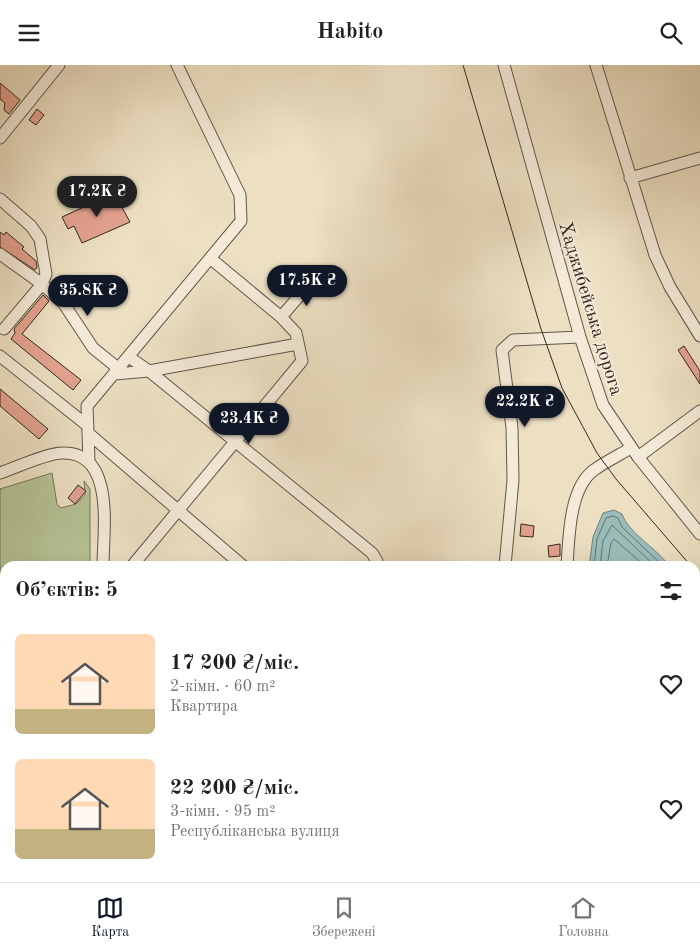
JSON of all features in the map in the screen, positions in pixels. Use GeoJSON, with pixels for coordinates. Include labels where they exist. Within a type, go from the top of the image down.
{"type":"FeatureCollection","features":[{"type":"Feature","properties":{"kind":"street"},"geometry":{"type":"LineString","coordinates":[[0,138],[59,65]]}},
{"type":"Feature","properties":{"kind":"street"},"geometry":{"type":"LineString","coordinates":[[89,461],[87,406],[241,221],[240,195],[176,65]]}},
{"type":"Feature","properties":{"kind":"street","name":"Хаджибейська дорога"},"geometry":{"type":"LineString","coordinates":[[504,65],[580,337],[603,405],[634,453],[700,534]]}},
{"type":"Feature","properties":{"kind":"street"},"geometry":{"type":"LineString","coordinates":[[596,65],[655,255],[670,287],[700,336]]}},
{"type":"Feature","properties":{"kind":"street"},"geometry":{"type":"LineString","coordinates":[[630,178],[700,158]]}},
{"type":"Feature","properties":{"kind":"street"},"geometry":{"type":"LineString","coordinates":[[0,199],[31,225],[40,239],[46,274],[42,284],[4,329]]}},
{"type":"Feature","properties":{"kind":"street"},"geometry":{"type":"LineString","coordinates":[[0,253],[42,284],[64,304],[93,348],[117,371],[149,371],[298,344]]}},
{"type":"Feature","properties":{"kind":"street"},"geometry":{"type":"LineString","coordinates":[[136,561],[302,361],[296,333],[282,317],[210,258]]}},
{"type":"Feature","properties":{"kind":"street"},"geometry":{"type":"LineString","coordinates":[[282,317],[314,280]]}},
{"type":"Feature","properties":{"kind":"street"},"geometry":{"type":"LineString","coordinates":[[505,561],[513,480],[512,428],[502,350],[512,340],[580,337]]}},
{"type":"Feature","properties":{"kind":"street"},"geometry":{"type":"LineString","coordinates":[[0,356],[88,430],[237,561]]}},
{"type":"Feature","properties":{"kind":"street"},"geometry":{"type":"LineString","coordinates":[[129,357],[149,371],[372,553],[377,561]]}},
{"type":"Feature","properties":{"kind":"street"},"geometry":{"type":"LineString","coordinates":[[567,561],[570,527],[578,493],[584,479],[593,471],[634,453],[700,411]]}},
{"type":"Feature","properties":{"kind":"street"},"geometry":{"type":"LineString","coordinates":[[0,473],[60,453],[71,453],[89,461],[96,469],[103,497],[103,561]]}},
{"type":"Feature","properties":{"kind":"green space"},"geometry":{"type":"Polygon","coordinates":[[[52,473],[57,504],[61,508],[76,504],[85,495],[84,481],[90,489],[90,561],[0,561],[0,489],[52,473]]]}},
{"type":"Feature","properties":{"kind":"water"},"geometry":{"type":"Polygon","coordinates":[[[614,510],[622,514],[631,528],[665,561],[590,561],[593,537],[603,513],[614,510]]]}},
{"type":"Feature","properties":{"kind":"building"},"geometry":{"type":"Polygon","coordinates":[[[0,83],[20,100],[9,114],[4,110],[5,103],[0,99],[0,83]]]}},
{"type":"Feature","properties":{"kind":"building"},"geometry":{"type":"Polygon","coordinates":[[[37,109],[44,115],[36,125],[29,120],[37,109]]]}},
{"type":"Feature","properties":{"kind":"building"},"geometry":{"type":"Polygon","coordinates":[[[114,193],[130,222],[82,243],[74,226],[68,229],[62,217],[114,193]]]}},
{"type":"Feature","properties":{"kind":"building"},"geometry":{"type":"Polygon","coordinates":[[[0,232],[4,235],[6,232],[24,247],[22,249],[36,261],[37,267],[35,270],[0,247],[0,232]]]}},
{"type":"Feature","properties":{"kind":"building"},"geometry":{"type":"Polygon","coordinates":[[[43,295],[49,301],[22,334],[81,380],[73,390],[11,339],[15,333],[14,329],[43,295]]]}},
{"type":"Feature","properties":{"kind":"building"},"geometry":{"type":"Polygon","coordinates":[[[684,346],[700,371],[700,384],[678,350],[684,346]]]}},
{"type":"Feature","properties":{"kind":"building"},"geometry":{"type":"Polygon","coordinates":[[[0,389],[48,429],[39,439],[0,406],[0,389]]]}},
{"type":"Feature","properties":{"kind":"building"},"geometry":{"type":"Polygon","coordinates":[[[78,485],[86,491],[75,504],[68,498],[78,485]]]}},
{"type":"Feature","properties":{"kind":"building"},"geometry":{"type":"Polygon","coordinates":[[[521,524],[534,526],[533,537],[520,536],[521,524]]]}},
{"type":"Feature","properties":{"kind":"building"},"geometry":{"type":"Polygon","coordinates":[[[560,544],[560,556],[549,557],[548,546],[560,544]]]}},
{"type":"Feature","properties":{"kind":"tram line"},"geometry":{"type":"LineString","coordinates":[[463,65],[541,329],[562,388],[597,453],[616,479],[687,561]]}}]}
